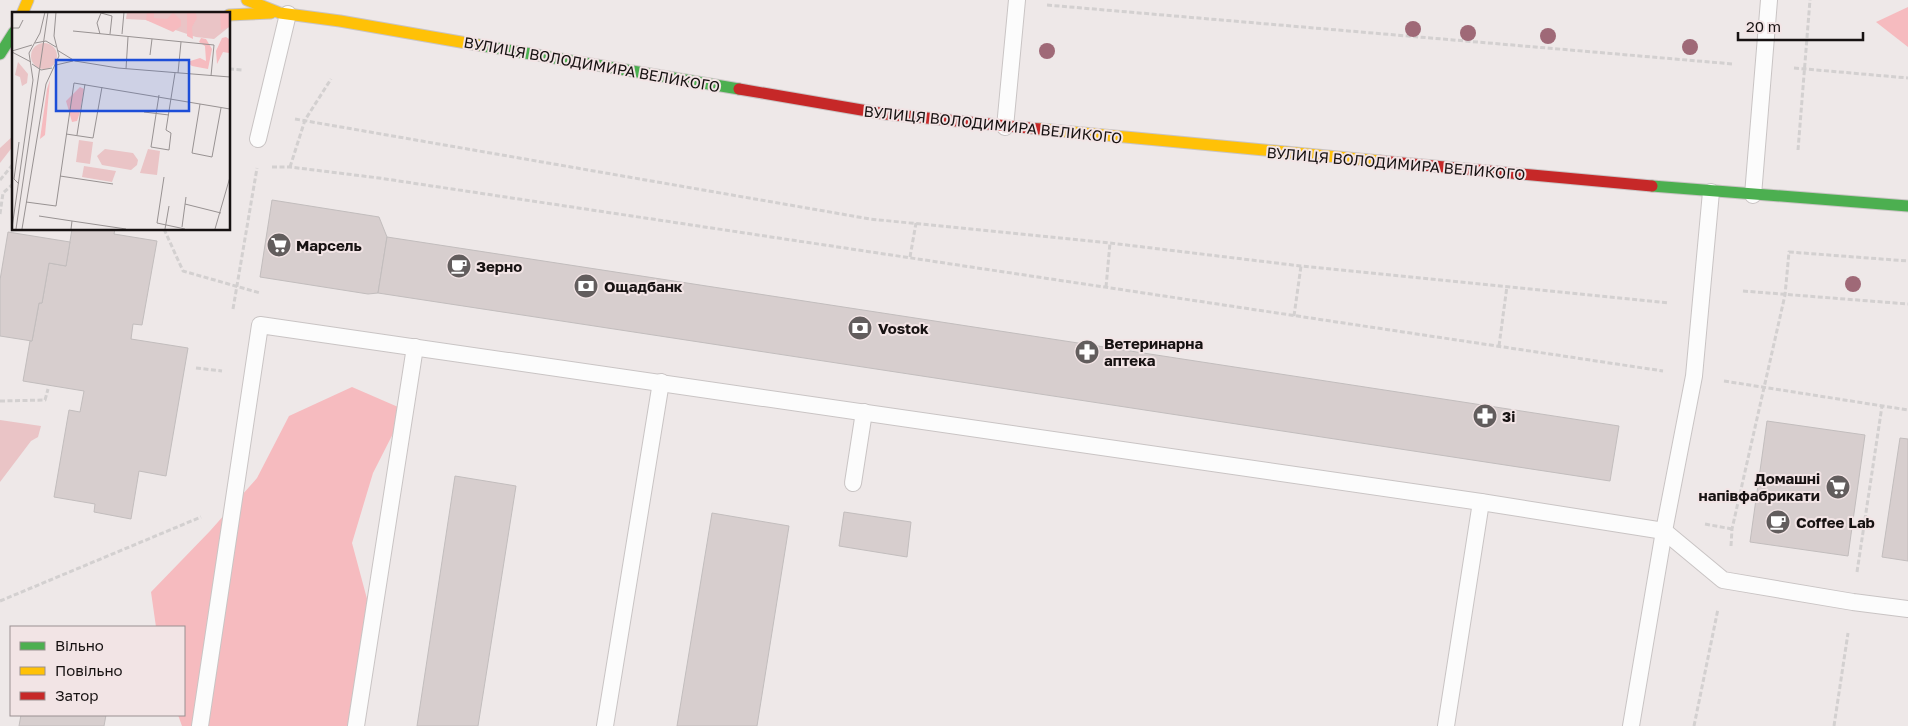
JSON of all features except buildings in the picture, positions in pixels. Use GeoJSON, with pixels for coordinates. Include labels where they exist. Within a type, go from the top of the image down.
{"type":"FeatureCollection","features":[{"type":"Feature","properties":{"kind":"main road"},"geometry":{"type":"LineString","coordinates":[[23,12],[28,0]]}},
{"type":"Feature","properties":{"kind":"main road","name":"ВУЛИЦЯ ВОЛОДИМИРА ВЕЛИКОГО"},"geometry":{"type":"LineString","coordinates":[[247,0],[284,13]]}},
{"type":"Feature","properties":{"kind":"main road","name":"ВУЛИЦЯ ВОЛОДИМИРА ВЕЛИКОГО"},"geometry":{"type":"LineString","coordinates":[[230,15],[284,13],[340,21],[885,114],[1005,127],[1711,192],[1908,206]]}},
{"type":"Feature","properties":{"kind":"main road"},"geometry":{"type":"LineString","coordinates":[[0,54],[12,37]]}},
{"type":"Feature","properties":{"kind":"lane"},"geometry":{"type":"LineString","coordinates":[[1753,195],[1769,0]]}},
{"type":"Feature","properties":{"kind":"lane"},"geometry":{"type":"LineString","coordinates":[[1005,127],[1017,1]]}},
{"type":"Feature","properties":{"kind":"lane"},"geometry":{"type":"LineString","coordinates":[[258,139],[284,13]]}},
{"type":"Feature","properties":{"kind":"lane"},"geometry":{"type":"LineString","coordinates":[[1631,726],[1664,531],[1694,376],[1711,192]]}},
{"type":"Feature","properties":{"kind":"lane"},"geometry":{"type":"LineString","coordinates":[[200,726],[260,325],[1481,502],[1664,531],[1724,580],[1853,602],[1908,609]]}},
{"type":"Feature","properties":{"kind":"lane"},"geometry":{"type":"LineString","coordinates":[[356,726],[415,347]]}},
{"type":"Feature","properties":{"kind":"lane"},"geometry":{"type":"LineString","coordinates":[[604,726],[661,382]]}},
{"type":"Feature","properties":{"kind":"lane"},"geometry":{"type":"LineString","coordinates":[[853,483],[864,412]]}},
{"type":"Feature","properties":{"kind":"lane"},"geometry":{"type":"LineString","coordinates":[[1446,726],[1481,502]]}},
{"type":"Feature","properties":{"kind":"path"},"geometry":{"type":"LineString","coordinates":[[1798,150],[1810,0]]}},
{"type":"Feature","properties":{"kind":"path"},"geometry":{"type":"LineString","coordinates":[[1017,1],[1718,63]]}},
{"type":"Feature","properties":{"kind":"path"},"geometry":{"type":"LineString","coordinates":[[1763,66],[1908,78]]}},
{"type":"Feature","properties":{"kind":"path"},"geometry":{"type":"LineString","coordinates":[[331,79],[305,120],[290,167],[379,178],[910,257],[1660,371]]}},
{"type":"Feature","properties":{"kind":"path"},"geometry":{"type":"LineString","coordinates":[[263,115],[305,120],[860,217],[1110,243],[1301,266],[1669,303]]}},
{"type":"Feature","properties":{"kind":"path"},"geometry":{"type":"LineString","coordinates":[[0,180],[12,165]]}},
{"type":"Feature","properties":{"kind":"path"},"geometry":{"type":"LineString","coordinates":[[164,230],[183,271],[236,287],[257,167]]}},
{"type":"Feature","properties":{"kind":"path"},"geometry":{"type":"LineString","coordinates":[[0,214],[3,193],[12,185]]}},
{"type":"Feature","properties":{"kind":"path"},"geometry":{"type":"LineString","coordinates":[[910,257],[916,223]]}},
{"type":"Feature","properties":{"kind":"path"},"geometry":{"type":"LineString","coordinates":[[1106,287],[1110,243]]}},
{"type":"Feature","properties":{"kind":"path"},"geometry":{"type":"LineString","coordinates":[[1731,552],[1732,529],[1785,295],[1789,252],[1908,261]]}},
{"type":"Feature","properties":{"kind":"path"},"geometry":{"type":"LineString","coordinates":[[1294,316],[1301,266]]}},
{"type":"Feature","properties":{"kind":"path"},"geometry":{"type":"LineString","coordinates":[[1499,346],[1507,286]]}},
{"type":"Feature","properties":{"kind":"path"},"geometry":{"type":"LineString","coordinates":[[1743,291],[1908,304]]}},
{"type":"Feature","properties":{"kind":"path"},"geometry":{"type":"LineString","coordinates":[[1694,376],[1908,410]]}},
{"type":"Feature","properties":{"kind":"path"},"geometry":{"type":"LineString","coordinates":[[0,401],[46,400],[48,389]]}},
{"type":"Feature","properties":{"kind":"path"},"geometry":{"type":"LineString","coordinates":[[1865,576],[1857,574],[1882,406]]}},
{"type":"Feature","properties":{"kind":"path"},"geometry":{"type":"LineString","coordinates":[[0,601],[202,517]]}},
{"type":"Feature","properties":{"kind":"path"},"geometry":{"type":"LineString","coordinates":[[1694,726],[1724,580]]}},
{"type":"Feature","properties":{"kind":"path"},"geometry":{"type":"LineString","coordinates":[[1834,726],[1853,602]]}},
{"type":"Feature","properties":{"kind":"shaded area"},"geometry":{"type":"Polygon","coordinates":[[[1908,7],[1908,47],[1876,22],[1908,7]]]}},
{"type":"Feature","properties":{"kind":"shaded area"},"geometry":{"type":"Polygon","coordinates":[[[12,137],[12,148],[0,163],[0,148],[12,137]]]}},
{"type":"Feature","properties":{"kind":"shaded area"},"geometry":{"type":"Polygon","coordinates":[[[352,387],[405,410],[373,473],[352,543],[370,610],[355,726],[182,726],[178,716],[185,716],[185,626],[156,626],[151,592],[210,531],[257,478],[289,416],[352,387]]]}},
{"type":"Feature","properties":{"kind":"shaded area"},"geometry":{"type":"Polygon","coordinates":[[[0,420],[41,426],[38,437],[31,441],[0,482],[0,420]]]}},
{"type":"Feature","properties":{"kind":"traffic: fast"},"geometry":{"type":"LineString","coordinates":[[0,54],[12,35]]}},
{"type":"Feature","properties":{"kind":"traffic: fast"},"geometry":{"type":"LineString","coordinates":[[478,45],[739,89]]}},
{"type":"Feature","properties":{"kind":"traffic: fast"},"geometry":{"type":"LineString","coordinates":[[1652,186],[1908,206]]}},
{"type":"Feature","properties":{"kind":"traffic: slow"},"geometry":{"type":"LineString","coordinates":[[23,12],[28,0]]}},
{"type":"Feature","properties":{"kind":"traffic: slow"},"geometry":{"type":"LineString","coordinates":[[247,0],[280,13],[340,21],[478,45]]}},
{"type":"Feature","properties":{"kind":"traffic: slow"},"geometry":{"type":"LineString","coordinates":[[230,15],[271,13]]}},
{"type":"Feature","properties":{"kind":"traffic: slow"},"geometry":{"type":"LineString","coordinates":[[1040,129],[1380,161]]}},
{"type":"Feature","properties":{"kind":"traffic: jam"},"geometry":{"type":"LineString","coordinates":[[739,89],[885,114],[1040,129]]}},
{"type":"Feature","properties":{"kind":"traffic: jam"},"geometry":{"type":"LineString","coordinates":[[1380,161],[1652,186]]}},
{"type":"Feature","properties":{"kind":"place","name":"Марсель"},"geometry":{"type":"Point","coordinates":[279,245]}},
{"type":"Feature","properties":{"kind":"place","name":"Зерно"},"geometry":{"type":"Point","coordinates":[459,266]}},
{"type":"Feature","properties":{"kind":"place","name":"Ощадбанк"},"geometry":{"type":"Point","coordinates":[586,286]}},
{"type":"Feature","properties":{"kind":"place","name":"Vostok"},"geometry":{"type":"Point","coordinates":[860,328]}},
{"type":"Feature","properties":{"kind":"place","name":"Ветеринарна аптека"},"geometry":{"type":"Point","coordinates":[1087,352]}},
{"type":"Feature","properties":{"kind":"place","name":"3і"},"geometry":{"type":"Point","coordinates":[1485,416]}},
{"type":"Feature","properties":{"kind":"place","name":"Домашні напівфабрикати"},"geometry":{"type":"Point","coordinates":[1838,487]}},
{"type":"Feature","properties":{"kind":"place","name":"Coffee Lab"},"geometry":{"type":"Point","coordinates":[1778,522]}}]}
